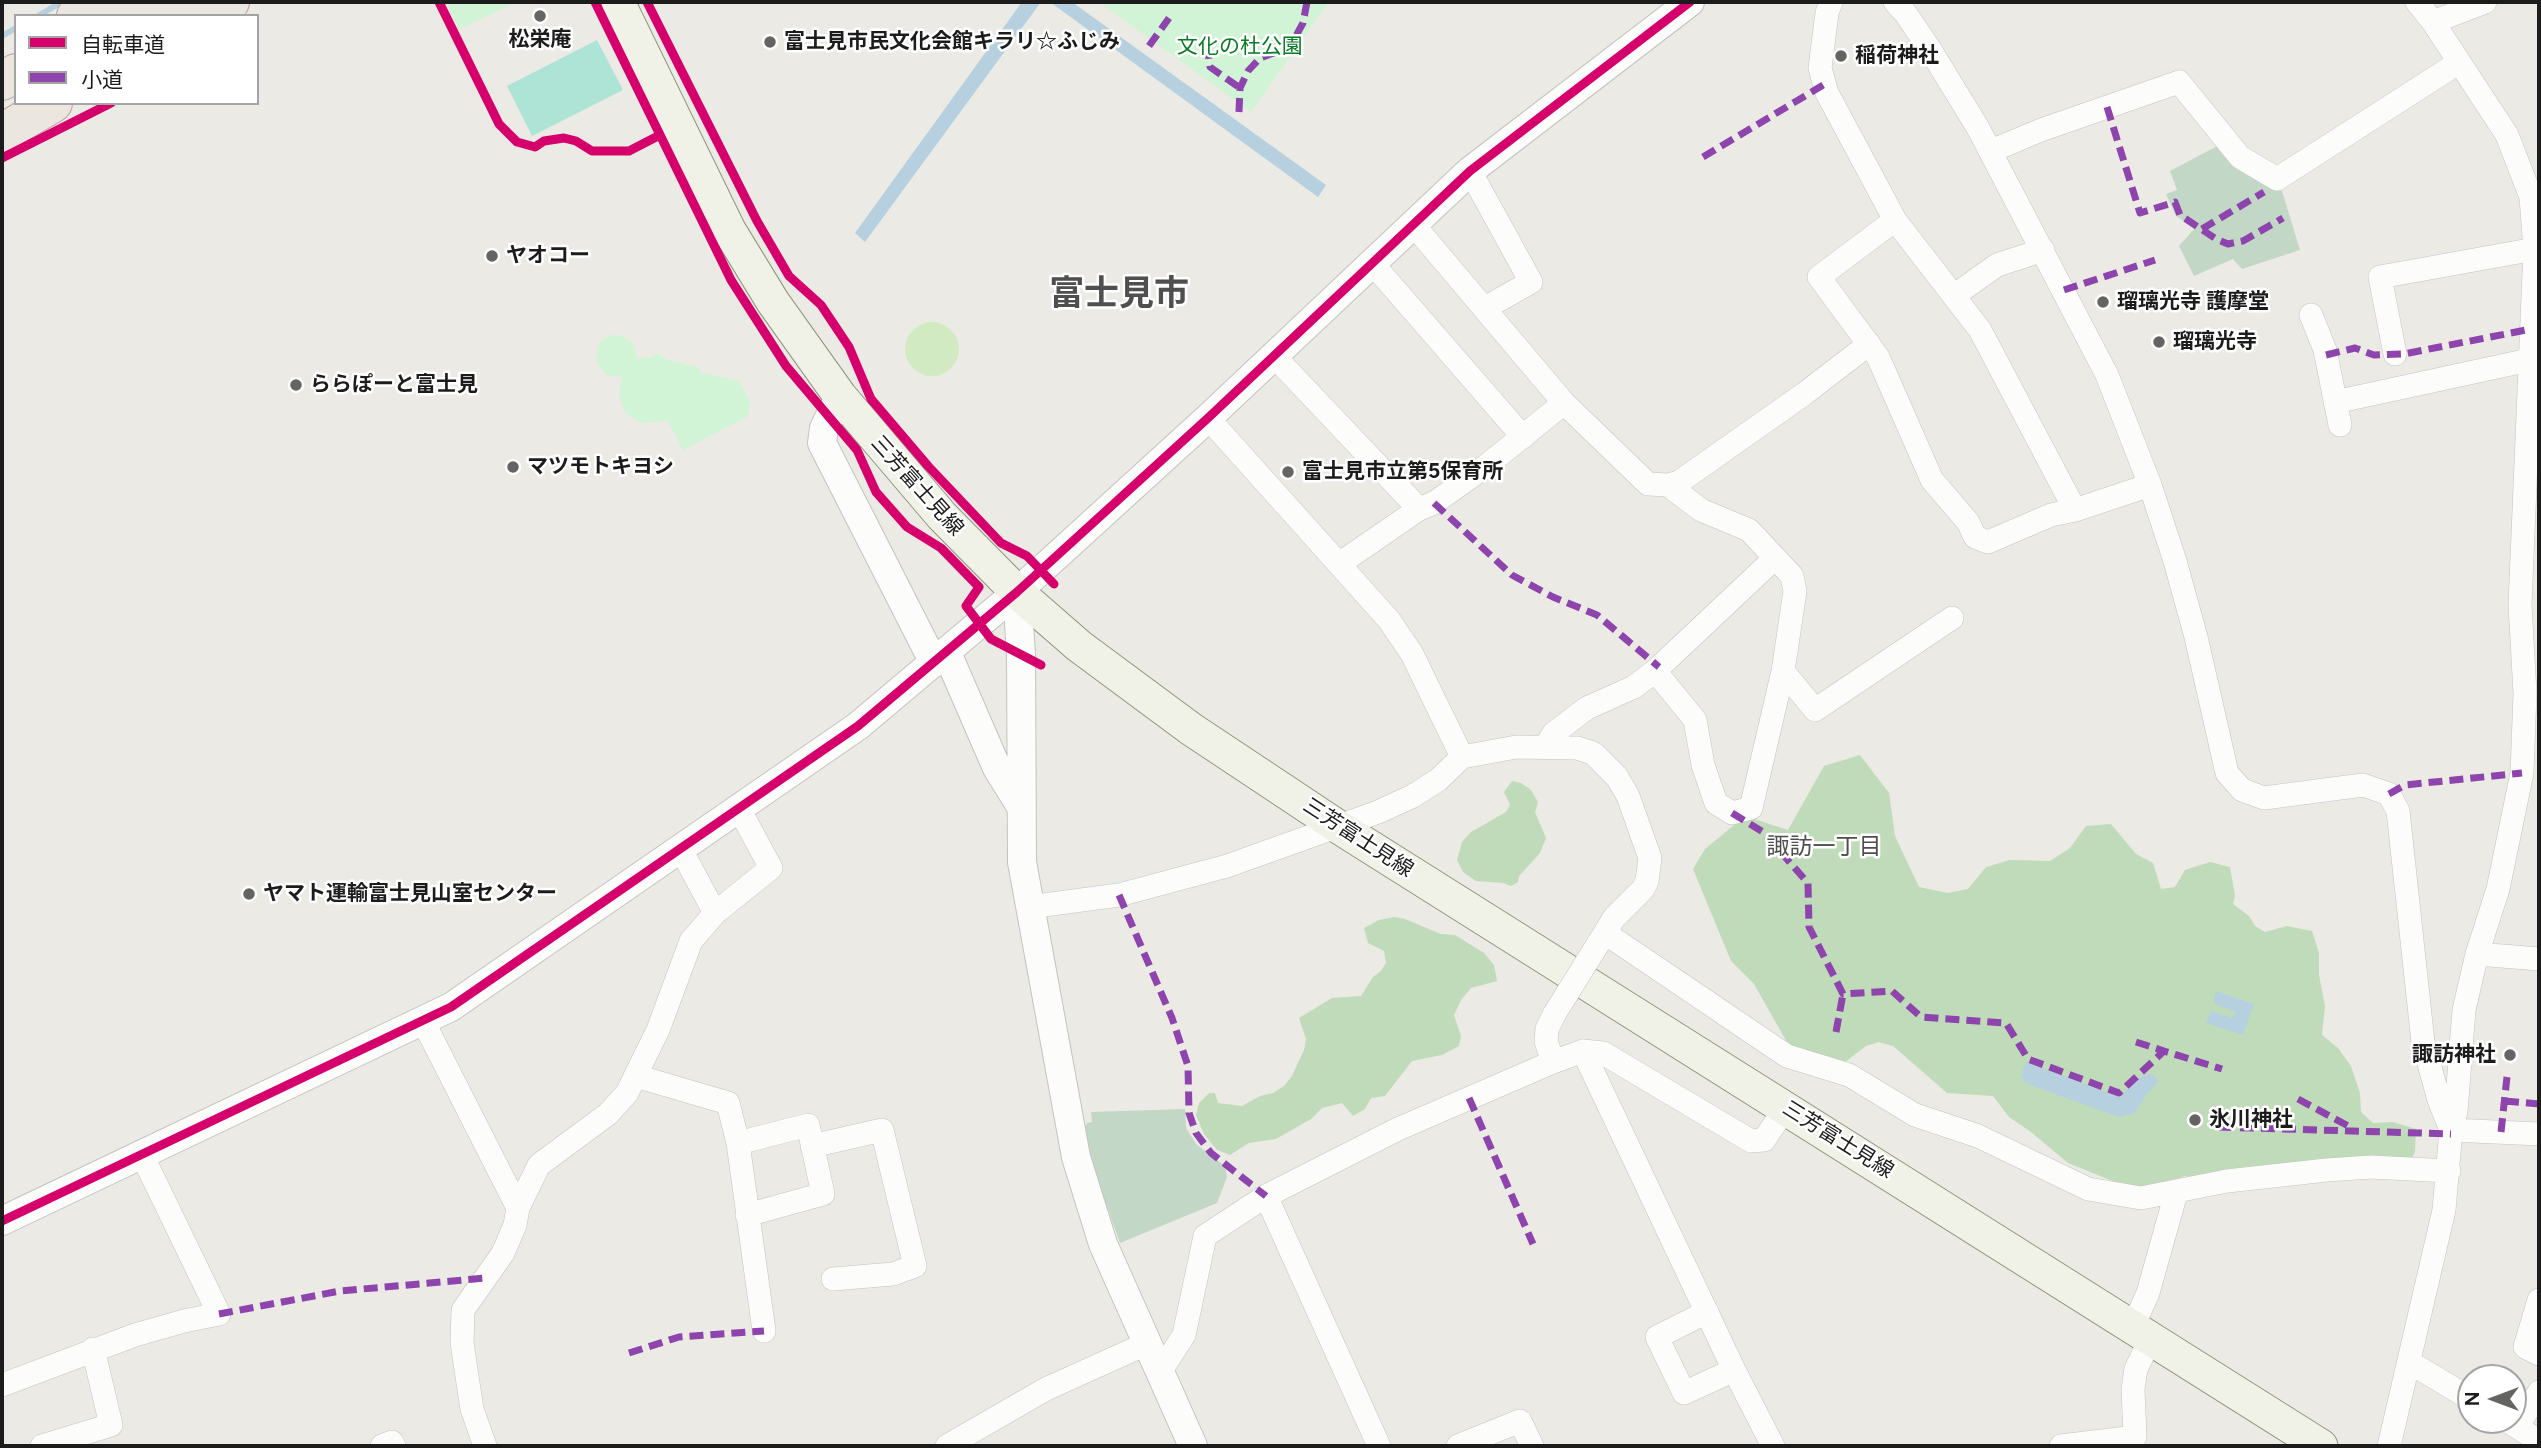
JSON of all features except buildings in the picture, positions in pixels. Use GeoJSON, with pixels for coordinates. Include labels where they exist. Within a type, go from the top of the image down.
{"type":"FeatureCollection","features":[{"type":"Feature","properties":{"kind":"highway"},"geometry":{"type":"LineString","coordinates":[[79,14],[100,2]]}},
{"type":"Feature","properties":{"kind":"highway"},"geometry":{"type":"LineString","coordinates":[[118,14],[139,2]]}},
{"type":"Feature","properties":{"kind":"highway"},"geometry":{"type":"LineString","coordinates":[[169,14],[190,2]]}},
{"type":"Feature","properties":{"kind":"highway"},"geometry":{"type":"LineString","coordinates":[[209,14],[230,2]]}},
{"type":"Feature","properties":{"kind":"highway"},"geometry":{"type":"LineString","coordinates":[[2,133],[51,105]]}},
{"type":"Feature","properties":{"kind":"main road","name":"三芳富士見線"},"geometry":{"type":"LineString","coordinates":[[618,2],[729,230],[773,302],[840,396],[942,516],[1017,592],[1079,646],[1191,729],[1338,826],[2321,1446]]}},
{"type":"Feature","properties":{"kind":"street"},"geometry":{"type":"LineString","coordinates":[[2,1221],[451,1007],[858,726],[1017,592],[1209,418],[1470,171],[1690,2]]}},
{"type":"Feature","properties":{"kind":"street"},"geometry":{"type":"LineString","coordinates":[[1831,2],[1826,13],[1820,68],[1827,93],[1895,220],[1980,330],[2075,510]]}},
{"type":"Feature","properties":{"kind":"street"},"geometry":{"type":"LineString","coordinates":[[1895,2],[1931,51],[1991,151],[2107,375],[2150,485],[2196,637],[2227,772],[2242,790],[2264,798],[2363,785],[2389,794],[2398,811],[2423,1042],[2439,1100],[2451,1130]]}},
{"type":"Feature","properties":{"kind":"street"},"geometry":{"type":"LineString","coordinates":[[2389,1446],[2444,1210],[2464,1010],[2477,954],[2498,889],[2522,773],[2525,693],[2520,605],[2526,505],[2529,360],[2536,303],[2535,248],[2530,197],[2519,163],[2507,135],[2417,2]]}},
{"type":"Feature","properties":{"kind":"street"},"geometry":{"type":"LineString","coordinates":[[2433,22],[2485,2]]}},
{"type":"Feature","properties":{"kind":"street"},"geometry":{"type":"LineString","coordinates":[[1991,151],[2041,130],[2179,82],[2240,157],[2277,179],[2458,63]]}},
{"type":"Feature","properties":{"kind":"street"},"geometry":{"type":"LineString","coordinates":[[1470,171],[1531,282],[1485,308]]}},
{"type":"Feature","properties":{"kind":"street"},"geometry":{"type":"LineString","coordinates":[[1895,220],[1819,277],[1878,357],[1932,480],[1968,522],[1975,537],[1988,542],[2051,515],[2075,510],[2150,485]]}},
{"type":"Feature","properties":{"kind":"street"},"geometry":{"type":"LineString","coordinates":[[1412,223],[1564,403],[1644,482],[1668,485],[1679,482],[1735,444],[1869,344]]}},
{"type":"Feature","properties":{"kind":"street"},"geometry":{"type":"LineString","coordinates":[[2395,354],[2380,277],[2535,248]]}},
{"type":"Feature","properties":{"kind":"street"},"geometry":{"type":"LineString","coordinates":[[1955,295],[1997,265],[2043,250]]}},
{"type":"Feature","properties":{"kind":"street"},"geometry":{"type":"LineString","coordinates":[[1372,262],[1523,437]]}},
{"type":"Feature","properties":{"kind":"street"},"geometry":{"type":"LineString","coordinates":[[2311,315],[2325,350],[2340,425]]}},
{"type":"Feature","properties":{"kind":"street"},"geometry":{"type":"LineString","coordinates":[[1275,356],[1419,509]]}},
{"type":"Feature","properties":{"kind":"street"},"geometry":{"type":"LineString","coordinates":[[2335,402],[2529,360]]}},
{"type":"Feature","properties":{"kind":"street"},"geometry":{"type":"LineString","coordinates":[[840,396],[824,428],[822,443],[997,768],[1020,805]]}},
{"type":"Feature","properties":{"kind":"street"},"geometry":{"type":"LineString","coordinates":[[1339,564],[1419,509],[1434,503],[1564,403]]}},
{"type":"Feature","properties":{"kind":"street"},"geometry":{"type":"LineString","coordinates":[[1209,418],[1389,620],[1412,654],[1462,757]]}},
{"type":"Feature","properties":{"kind":"street"},"geometry":{"type":"LineString","coordinates":[[1655,671],[1695,720],[1703,765],[1716,803],[1732,813],[1751,808],[1783,671],[1795,591],[1792,576],[1749,530],[1701,510],[1668,485]]}},
{"type":"Feature","properties":{"kind":"street"},"geometry":{"type":"LineString","coordinates":[[1545,747],[1554,733],[1587,708],[1634,687],[1655,671],[1776,558]]}},
{"type":"Feature","properties":{"kind":"street"},"geometry":{"type":"LineString","coordinates":[[1017,592],[1021,655],[1022,862],[1076,1157],[1103,1244],[1193,1446]]}},
{"type":"Feature","properties":{"kind":"street"},"geometry":{"type":"LineString","coordinates":[[1783,671],[1815,710],[1952,618]]}},
{"type":"Feature","properties":{"kind":"street"},"geometry":{"type":"LineString","coordinates":[[1029,907],[1119,895],[1227,866],[1378,813],[1438,780],[1462,757],[1516,747],[1577,748],[1593,753],[1603,761],[1628,796],[1648,846],[1650,858],[1647,881],[1635,898],[1614,918],[1547,1029],[1546,1041],[1553,1062]]}},
{"type":"Feature","properties":{"kind":"street"},"geometry":{"type":"LineString","coordinates":[[485,1446],[472,1409],[462,1343],[463,1311],[503,1253],[515,1226],[518,1208],[539,1165],[608,1114],[627,1093],[658,1030],[691,941],[715,913],[771,868],[739,809]]}},
{"type":"Feature","properties":{"kind":"street"},"geometry":{"type":"LineString","coordinates":[[680,848],[715,913]]}},
{"type":"Feature","properties":{"kind":"street"},"geometry":{"type":"LineString","coordinates":[[1601,939],[1787,1056],[1849,1075],[1915,1115],[1978,1136],[2088,1189],[2141,1198],[2227,1181],[2327,1170],[2371,1167],[2449,1171]]}},
{"type":"Feature","properties":{"kind":"street"},"geometry":{"type":"LineString","coordinates":[[2477,954],[2539,959]]}},
{"type":"Feature","properties":{"kind":"street"},"geometry":{"type":"LineString","coordinates":[[423,1021],[518,1208]]}},
{"type":"Feature","properties":{"kind":"street"},"geometry":{"type":"LineString","coordinates":[[1584,1051],[1734,1370],[1773,1446]]}},
{"type":"Feature","properties":{"kind":"street"},"geometry":{"type":"LineString","coordinates":[[1160,1372],[1184,1335],[1205,1236],[1265,1196],[1398,1129],[1553,1062],[1584,1051],[1603,1053],[1751,1141],[1764,1140],[1786,1108]]}},
{"type":"Feature","properties":{"kind":"street"},"geometry":{"type":"LineString","coordinates":[[636,1076],[728,1103],[738,1143],[764,1331]]}},
{"type":"Feature","properties":{"kind":"street"},"geometry":{"type":"LineString","coordinates":[[738,1143],[808,1125],[824,1194],[747,1215]]}},
{"type":"Feature","properties":{"kind":"street"},"geometry":{"type":"LineString","coordinates":[[812,1146],[882,1130],[915,1266],[893,1273],[833,1279]]}},
{"type":"Feature","properties":{"kind":"street"},"geometry":{"type":"LineString","coordinates":[[2451,1130],[2539,1134]]}},
{"type":"Feature","properties":{"kind":"street"},"geometry":{"type":"LineString","coordinates":[[2,1385],[93,1349],[184,1321],[219,1314],[142,1155]]}},
{"type":"Feature","properties":{"kind":"street"},"geometry":{"type":"LineString","coordinates":[[2061,1446],[2135,1437],[2133,1388],[2148,1293],[2176,1193]]}},
{"type":"Feature","properties":{"kind":"street"},"geometry":{"type":"LineString","coordinates":[[1265,1196],[1379,1446]]}},
{"type":"Feature","properties":{"kind":"street"},"geometry":{"type":"LineString","coordinates":[[2539,1300],[2525,1347],[2539,1354]]}},
{"type":"Feature","properties":{"kind":"street"},"geometry":{"type":"LineString","coordinates":[[1707,1312],[1657,1338],[1684,1393],[1734,1370]]}},
{"type":"Feature","properties":{"kind":"street"},"geometry":{"type":"LineString","coordinates":[[947,1446],[1046,1389],[1148,1343]]}},
{"type":"Feature","properties":{"kind":"street"},"geometry":{"type":"LineString","coordinates":[[42,1446],[111,1425],[93,1349]]}},
{"type":"Feature","properties":{"kind":"street"},"geometry":{"type":"LineString","coordinates":[[2409,1362],[2457,1391]]}},
{"type":"Feature","properties":{"kind":"street"},"geometry":{"type":"LineString","coordinates":[[2527,1406],[2539,1392]]}},
{"type":"Feature","properties":{"kind":"street"},"geometry":{"type":"LineString","coordinates":[[1458,1446],[1520,1421],[1532,1446]]}},
{"type":"Feature","properties":{"kind":"street"},"geometry":{"type":"LineString","coordinates":[[382,1446],[392,1442],[394,1446]]}},
{"type":"Feature","properties":{"kind":"green space"},"geometry":{"type":"Polygon","coordinates":[[[446,2],[517,2],[459,29],[446,2]]]}},
{"type":"Feature","properties":{"kind":"green space","name":"文化の杜公園"},"geometry":{"type":"Polygon","coordinates":[[[1099,2],[1329,2],[1251,112],[1099,2]]]}},
{"type":"Feature","properties":{"kind":"green space"},"geometry":{"type":"Polygon","coordinates":[[[597,40],[623,90],[532,136],[507,86],[597,40]]]}},
{"type":"Feature","properties":{"kind":"green space"},"geometry":{"type":"Polygon","coordinates":[[[2221,144],[2238,162],[2282,191],[2300,250],[2242,269],[2233,259],[2194,276],[2179,246],[2195,228],[2176,216],[2166,194],[2177,190],[2170,171],[2221,144]]]}},
{"type":"Feature","properties":{"kind":"green space"},"geometry":{"type":"Polygon","coordinates":[[[932,322],[951,330],[959,349],[951,368],[932,376],[913,368],[905,349],[913,330],[932,322]]]}},
{"type":"Feature","properties":{"kind":"green space"},"geometry":{"type":"Polygon","coordinates":[[[623,336],[631,341],[637,359],[654,357],[657,353],[667,360],[697,367],[702,373],[739,381],[750,402],[748,416],[683,450],[666,421],[641,423],[625,413],[619,395],[622,377],[606,375],[596,362],[598,345],[604,338],[623,336]]]}},
{"type":"Feature","properties":{"kind":"green space"},"geometry":{"type":"Polygon","coordinates":[[[1860,755],[1889,793],[1895,836],[1919,887],[1948,893],[1968,889],[1986,867],[2010,860],[2050,861],[2070,848],[2086,826],[2111,824],[2136,854],[2153,863],[2161,889],[2175,887],[2185,870],[2210,862],[2230,867],[2235,896],[2233,904],[2249,916],[2255,926],[2265,932],[2287,926],[2312,931],[2319,953],[2319,975],[2325,1006],[2322,1035],[2338,1048],[2351,1066],[2360,1093],[2361,1112],[2373,1123],[2393,1122],[2416,1129],[2415,1152],[2409,1164],[2202,1180],[2185,1176],[2142,1193],[2068,1163],[2009,1117],[1993,1096],[1947,1093],[1893,1046],[1879,1042],[1866,1046],[1840,1066],[1792,1051],[1754,984],[1731,961],[1693,869],[1705,849],[1745,816],[1788,830],[1824,766],[1860,755]]]}},
{"type":"Feature","properties":{"kind":"green space"},"geometry":{"type":"Polygon","coordinates":[[[1512,781],[1531,790],[1538,802],[1535,812],[1546,838],[1540,853],[1519,876],[1518,882],[1511,886],[1476,881],[1463,872],[1457,860],[1462,842],[1471,832],[1506,812],[1510,805],[1504,792],[1512,781]]]}},
{"type":"Feature","properties":{"kind":"green space"},"geometry":{"type":"Polygon","coordinates":[[[1394,917],[1441,934],[1455,935],[1484,953],[1494,965],[1497,981],[1471,988],[1454,1015],[1461,1036],[1459,1046],[1442,1055],[1412,1061],[1385,1096],[1371,1098],[1365,1109],[1353,1116],[1342,1103],[1322,1108],[1311,1119],[1276,1139],[1249,1143],[1230,1155],[1217,1150],[1204,1134],[1196,1115],[1199,1103],[1209,1093],[1215,1093],[1218,1103],[1242,1106],[1284,1086],[1292,1076],[1304,1050],[1306,1039],[1299,1018],[1332,998],[1361,996],[1386,963],[1384,951],[1368,943],[1364,928],[1379,920],[1394,917]]]}},
{"type":"Feature","properties":{"kind":"green space"},"geometry":{"type":"Polygon","coordinates":[[[1185,1109],[1186,1128],[1196,1144],[1225,1166],[1227,1177],[1217,1203],[1120,1243],[1084,1130],[1087,1123],[1092,1122],[1091,1112],[1185,1109]]]}},
{"type":"Feature","properties":{"kind":"water"},"geometry":{"type":"Polygon","coordinates":[[[1022,2],[1041,2],[865,242],[855,233],[1022,2]]]}},
{"type":"Feature","properties":{"kind":"water"},"geometry":{"type":"Polygon","coordinates":[[[1050,2],[1072,2],[1326,185],[1318,197],[1050,2]]]}},
{"type":"Feature","properties":{"kind":"water"},"geometry":{"type":"Polygon","coordinates":[[[2216,991],[2254,1004],[2243,1035],[2206,1023],[2211,1011],[2233,1018],[2236,1012],[2213,1003],[2216,991]]]}},
{"type":"Feature","properties":{"kind":"water"},"geometry":{"type":"Polygon","coordinates":[[[2026,1062],[2119,1097],[2142,1076],[2150,1073],[2159,1081],[2135,1113],[2119,1117],[2027,1084],[2021,1076],[2026,1062]]]}},
{"type":"Feature","properties":{"kind":"waterway"},"geometry":{"type":"LineString","coordinates":[[41,14],[62,2]]}},
{"type":"Feature","properties":{"kind":"waterway"},"geometry":{"type":"LineString","coordinates":[[2,36],[14,29]]}},
{"type":"Feature","properties":{"kind":"marked path"},"geometry":{"type":"LineString","coordinates":[[1239,112],[1240,88],[1248,71],[1260,58],[1284,49],[1296,36],[1303,23],[1307,2]]}},
{"type":"Feature","properties":{"kind":"marked path"},"geometry":{"type":"LineString","coordinates":[[1149,46],[1169,18]]}},
{"type":"Feature","properties":{"kind":"marked path"},"geometry":{"type":"LineString","coordinates":[[1207,45],[1210,67],[1240,88]]}},
{"type":"Feature","properties":{"kind":"marked path"},"geometry":{"type":"LineString","coordinates":[[1703,157],[1825,84]]}},
{"type":"Feature","properties":{"kind":"marked path"},"geometry":{"type":"LineString","coordinates":[[2107,107],[2140,213],[2175,202],[2180,215],[2228,244],[2243,241],[2283,218]]}},
{"type":"Feature","properties":{"kind":"marked path"},"geometry":{"type":"LineString","coordinates":[[2202,229],[2264,192]]}},
{"type":"Feature","properties":{"kind":"marked path"},"geometry":{"type":"LineString","coordinates":[[2064,290],[2155,260]]}},
{"type":"Feature","properties":{"kind":"marked path"},"geometry":{"type":"LineString","coordinates":[[2326,355],[2355,348],[2374,355],[2404,354],[2531,329]]}},
{"type":"Feature","properties":{"kind":"marked path"},"geometry":{"type":"LineString","coordinates":[[1434,503],[1512,575],[1553,597],[1597,615],[1659,667]]}},
{"type":"Feature","properties":{"kind":"marked path"},"geometry":{"type":"LineString","coordinates":[[2389,794],[2405,785],[2522,773]]}},
{"type":"Feature","properties":{"kind":"marked path"},"geometry":{"type":"LineString","coordinates":[[1732,813],[1763,832],[1808,883],[1809,927],[1843,994],[1892,991],[1921,1017],[2006,1023],[2028,1059],[2119,1093],[2164,1051],[2222,1069]]}},
{"type":"Feature","properties":{"kind":"marked path"},"geometry":{"type":"LineString","coordinates":[[1119,895],[1172,1018],[1188,1066],[1189,1113],[1196,1133],[1211,1153],[1266,1196]]}},
{"type":"Feature","properties":{"kind":"marked path"},"geometry":{"type":"LineString","coordinates":[[1836,1032],[1843,994]]}},
{"type":"Feature","properties":{"kind":"marked path"},"geometry":{"type":"LineString","coordinates":[[2136,1042],[2164,1051]]}},
{"type":"Feature","properties":{"kind":"marked path"},"geometry":{"type":"LineString","coordinates":[[2501,1132],[2507,1077]]}},
{"type":"Feature","properties":{"kind":"marked path"},"geometry":{"type":"LineString","coordinates":[[1469,1098],[1533,1244]]}},
{"type":"Feature","properties":{"kind":"marked path"},"geometry":{"type":"LineString","coordinates":[[2298,1099],[2352,1128]]}},
{"type":"Feature","properties":{"kind":"marked path"},"geometry":{"type":"LineString","coordinates":[[2505,1101],[2539,1104]]}},
{"type":"Feature","properties":{"kind":"marked path"},"geometry":{"type":"LineString","coordinates":[[2219,1127],[2451,1134]]}},
{"type":"Feature","properties":{"kind":"marked path"},"geometry":{"type":"LineString","coordinates":[[219,1314],[340,1291],[486,1278]]}},
{"type":"Feature","properties":{"kind":"marked path"},"geometry":{"type":"LineString","coordinates":[[629,1353],[679,1337],[764,1331]]}},
{"type":"Feature","properties":{"kind":"cycle path"},"geometry":{"type":"LineString","coordinates":[[439,2],[499,124],[517,142],[535,147],[544,141],[564,138],[576,141],[592,151],[629,151],[660,135]]}},
{"type":"Feature","properties":{"kind":"cycle path"},"geometry":{"type":"LineString","coordinates":[[595,2],[731,280],[786,366],[857,450],[876,492],[907,527],[941,548],[979,587],[966,606],[991,639],[1041,665]]}},
{"type":"Feature","properties":{"kind":"cycle path"},"geometry":{"type":"LineString","coordinates":[[647,2],[757,221],[789,276],[821,305],[849,347],[871,399],[928,466],[1001,543],[1027,556],[1054,584]]}},
{"type":"Feature","properties":{"kind":"cycle path"},"geometry":{"type":"LineString","coordinates":[[2,1221],[451,1007],[858,726],[1017,592],[1208,418],[1470,171],[1690,2]]}},
{"type":"Feature","properties":{"kind":"cycle path"},"geometry":{"type":"LineString","coordinates":[[2,158],[107,105]]}},
{"type":"Feature","properties":{"kind":"place","name":"松栄庵"},"geometry":{"type":"Point","coordinates":[540,16]}},
{"type":"Feature","properties":{"kind":"place","name":"富士見市民文化会館キラリ☆ふじみ"},"geometry":{"type":"Point","coordinates":[770,42]}},
{"type":"Feature","properties":{"kind":"place","name":"稲荷神社"},"geometry":{"type":"Point","coordinates":[1841,56]}},
{"type":"Feature","properties":{"kind":"place","name":"ヤオコー"},"geometry":{"type":"Point","coordinates":[492,256]}},
{"type":"Feature","properties":{"kind":"place","name":"瑠璃光寺 護摩堂"},"geometry":{"type":"Point","coordinates":[2103,302]}},
{"type":"Feature","properties":{"kind":"place","name":"瑠璃光寺"},"geometry":{"type":"Point","coordinates":[2159,342]}},
{"type":"Feature","properties":{"kind":"place","name":"ららぽーと富士見"},"geometry":{"type":"Point","coordinates":[296,385]}},
{"type":"Feature","properties":{"kind":"place","name":"マツモトキヨシ"},"geometry":{"type":"Point","coordinates":[513,467]}},
{"type":"Feature","properties":{"kind":"place","name":"富士見市立第5保育所"},"geometry":{"type":"Point","coordinates":[1288,472]}},
{"type":"Feature","properties":{"kind":"place","name":"ヤマト運輸富士見山室センター"},"geometry":{"type":"Point","coordinates":[249,894]}},
{"type":"Feature","properties":{"kind":"place","name":"諏訪神社"},"geometry":{"type":"Point","coordinates":[2510,1055]}},
{"type":"Feature","properties":{"kind":"place","name":"氷川神社"},"geometry":{"type":"Point","coordinates":[2195,1120]}},
{"type":"Feature","properties":{"kind":"district","name":"富士見市"},"geometry":{"type":"Point","coordinates":[1119,295]}},
{"type":"Feature","properties":{"kind":"district","name":"諏訪一丁目"},"geometry":{"type":"Point","coordinates":[1824,847]}}]}
